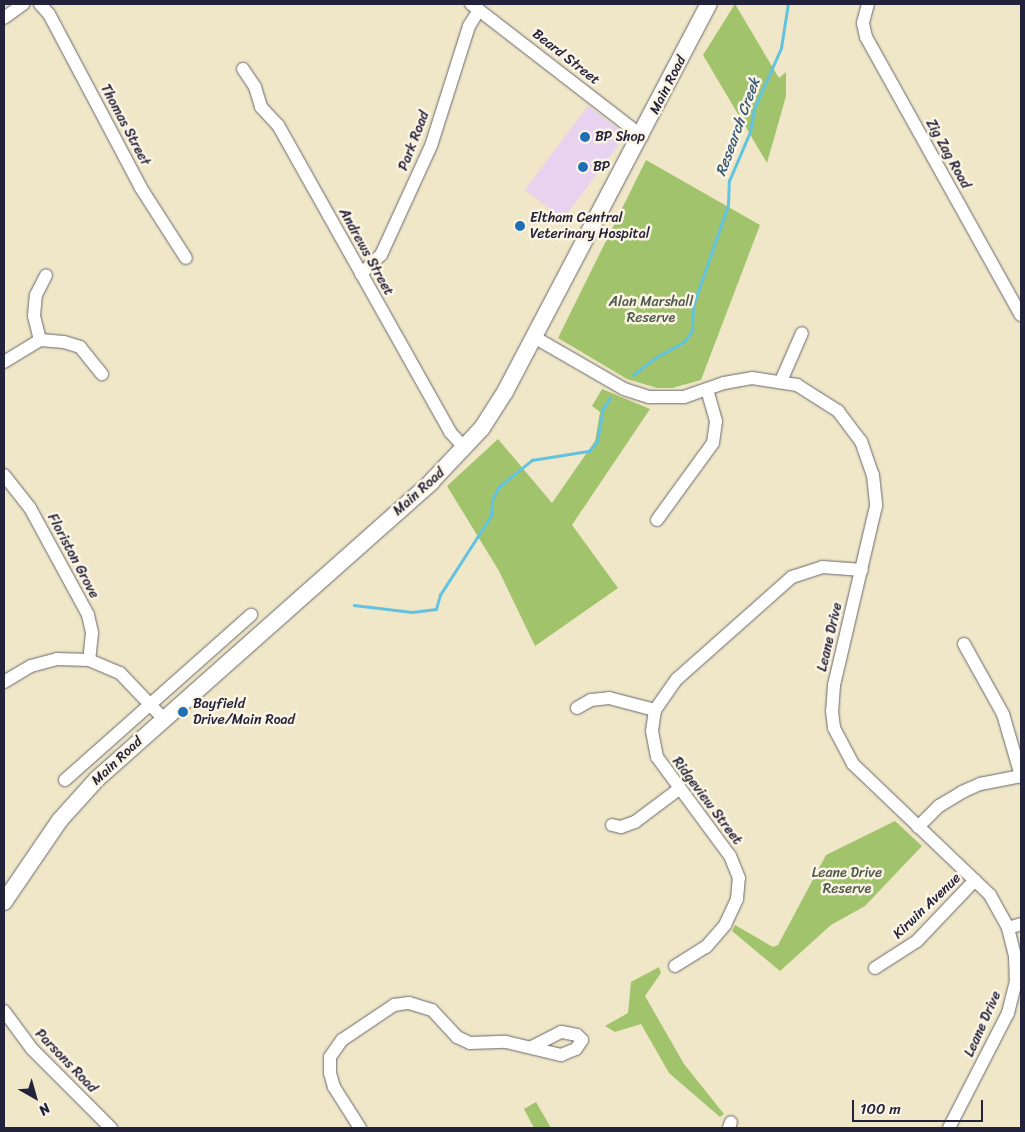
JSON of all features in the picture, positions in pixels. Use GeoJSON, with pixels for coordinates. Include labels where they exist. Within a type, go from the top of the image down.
{"type":"FeatureCollection","features":[{"type":"Feature","properties":{"kind":"main road","name":"Main Road"},"geometry":{"type":"LineString","coordinates":[[6,892],[78,799],[163,718],[464,448],[496,407],[642,136],[709,4]]}},
{"type":"Feature","properties":{"kind":"street"},"geometry":{"type":"LineString","coordinates":[[4,18],[24,4]]}},
{"type":"Feature","properties":{"kind":"street","name":"Thomas Street"},"geometry":{"type":"LineString","coordinates":[[40,4],[49,14],[142,188],[186,258]]}},
{"type":"Feature","properties":{"kind":"street","name":"Zig Zag Road"},"geometry":{"type":"LineString","coordinates":[[868,4],[863,22],[868,42],[1021,315]]}},
{"type":"Feature","properties":{"kind":"street","name":"Beard Street"},"geometry":{"type":"LineString","coordinates":[[475,7],[642,136]]}},
{"type":"Feature","properties":{"kind":"street","name":"Park Road"},"geometry":{"type":"LineString","coordinates":[[361,274],[380,254],[431,146],[475,7]]}},
{"type":"Feature","properties":{"kind":"street","name":"Andrews Street"},"geometry":{"type":"LineString","coordinates":[[243,70],[255,87],[261,107],[278,125],[450,432],[464,448]]}},
{"type":"Feature","properties":{"kind":"street"},"geometry":{"type":"LineString","coordinates":[[40,340],[34,316],[36,296],[46,275]]}},
{"type":"Feature","properties":{"kind":"street"},"geometry":{"type":"LineString","coordinates":[[781,381],[802,333]]}},
{"type":"Feature","properties":{"kind":"street","name":"Leane Drive"},"geometry":{"type":"LineString","coordinates":[[534,337],[606,380],[640,396],[676,398],[742,379],[781,381],[805,389],[830,404],[851,425],[866,450],[873,475],[876,506],[833,694],[834,728],[853,764],[975,880],[996,904],[1008,928],[1016,966],[1017,1004],[949,1128]]}},
{"type":"Feature","properties":{"kind":"street"},"geometry":{"type":"LineString","coordinates":[[4,362],[40,340],[80,347],[102,374]]}},
{"type":"Feature","properties":{"kind":"street"},"geometry":{"type":"LineString","coordinates":[[657,520],[713,443],[716,421],[707,389]]}},
{"type":"Feature","properties":{"kind":"street","name":"Floriston Grove"},"geometry":{"type":"LineString","coordinates":[[4,475],[30,508],[88,615],[92,633],[89,660]]}},
{"type":"Feature","properties":{"kind":"street"},"geometry":{"type":"LineString","coordinates":[[577,708],[591,700],[609,698],[655,710],[677,679],[792,577],[822,566],[862,570]]}},
{"type":"Feature","properties":{"kind":"street","name":"Main Road"},"geometry":{"type":"LineString","coordinates":[[64,780],[250,615]]}},
{"type":"Feature","properties":{"kind":"street"},"geometry":{"type":"LineString","coordinates":[[918,827],[939,806],[962,792],[980,784],[1021,776],[1003,714],[964,644]]}},
{"type":"Feature","properties":{"kind":"street"},"geometry":{"type":"LineString","coordinates":[[4,682],[31,666],[57,659],[89,660],[120,673],[163,718]]}},
{"type":"Feature","properties":{"kind":"street","name":"Ridgeview Street"},"geometry":{"type":"LineString","coordinates":[[655,710],[654,749],[679,789],[730,856],[740,885],[735,906],[719,933],[698,952],[676,966]]}},
{"type":"Feature","properties":{"kind":"street"},"geometry":{"type":"LineString","coordinates":[[612,825],[622,827],[635,822],[679,789]]}},
{"type":"Feature","properties":{"kind":"street","name":"Kirwin Avenue"},"geometry":{"type":"LineString","coordinates":[[875,968],[917,941],[975,880]]}},
{"type":"Feature","properties":{"kind":"street"},"geometry":{"type":"LineString","coordinates":[[1008,928],[1021,924]]}},
{"type":"Feature","properties":{"kind":"street"},"geometry":{"type":"LineString","coordinates":[[360,1128],[334,1087],[330,1073],[330,1056],[342,1040],[390,1008],[409,1003],[432,1010],[465,1042],[500,1042],[532,1047]]}},
{"type":"Feature","properties":{"kind":"street","name":"Parsons Road"},"geometry":{"type":"LineString","coordinates":[[4,1011],[23,1040],[112,1128]]}},
{"type":"Feature","properties":{"kind":"shaded area","name":"BP"},"geometry":{"type":"Polygon","coordinates":[[[588,106],[626,135],[563,219],[525,190],[588,106]]]}},
{"type":"Feature","properties":{"kind":"green space"},"geometry":{"type":"Polygon","coordinates":[[[735,4],[779,78],[786,72],[786,96],[767,163],[703,55],[735,4]]]}},
{"type":"Feature","properties":{"kind":"green space","name":"Alan Marshall Reserve"},"geometry":{"type":"Polygon","coordinates":[[[646,160],[760,225],[701,380],[672,388],[657,388],[627,379],[558,338],[646,160]]]}},
{"type":"Feature","properties":{"kind":"green space"},"geometry":{"type":"Polygon","coordinates":[[[602,389],[650,409],[572,525],[618,588],[535,646],[499,571],[447,486],[498,439],[552,503],[595,441],[600,412],[592,406],[602,389]]]}},
{"type":"Feature","properties":{"kind":"green space","name":"Leane Drive Reserve"},"geometry":{"type":"Polygon","coordinates":[[[895,821],[922,846],[865,906],[831,925],[780,971],[732,931],[735,925],[773,947],[778,945],[826,855],[895,821]]]}},
{"type":"Feature","properties":{"kind":"green space"},"geometry":{"type":"Polygon","coordinates":[[[659,967],[661,973],[645,996],[684,1064],[724,1114],[720,1117],[669,1073],[641,1024],[615,1032],[605,1026],[628,1013],[631,982],[659,967]]]}},
{"type":"Feature","properties":{"kind":"green space"},"geometry":{"type":"Polygon","coordinates":[[[536,1102],[551,1128],[534,1128],[524,1109],[536,1102]]]}},
{"type":"Feature","properties":{"kind":"waterway","name":"Research Creek"},"geometry":{"type":"LineString","coordinates":[[633,375],[655,358],[684,342],[692,331],[693,306],[728,205],[729,181],[750,132],[754,109],[781,48],[788,4]]}},
{"type":"Feature","properties":{"kind":"waterway","name":"Research Creek"},"geometry":{"type":"LineString","coordinates":[[354,605],[412,612],[436,609],[440,595],[491,516],[492,500],[499,487],[532,460],[589,451],[597,442],[603,409],[610,398]]}},
{"type":"Feature","properties":{"kind":"place","name":"BP Shop"},"geometry":{"type":"Point","coordinates":[585,137]}},
{"type":"Feature","properties":{"kind":"place","name":"BP"},"geometry":{"type":"Point","coordinates":[583,167]}},
{"type":"Feature","properties":{"kind":"place","name":"Eltham Central Veterinary Hospital"},"geometry":{"type":"Point","coordinates":[520,226]}},
{"type":"Feature","properties":{"kind":"place","name":"Bayfield Drive/Main Road"},"geometry":{"type":"Point","coordinates":[183,712]}}]}
